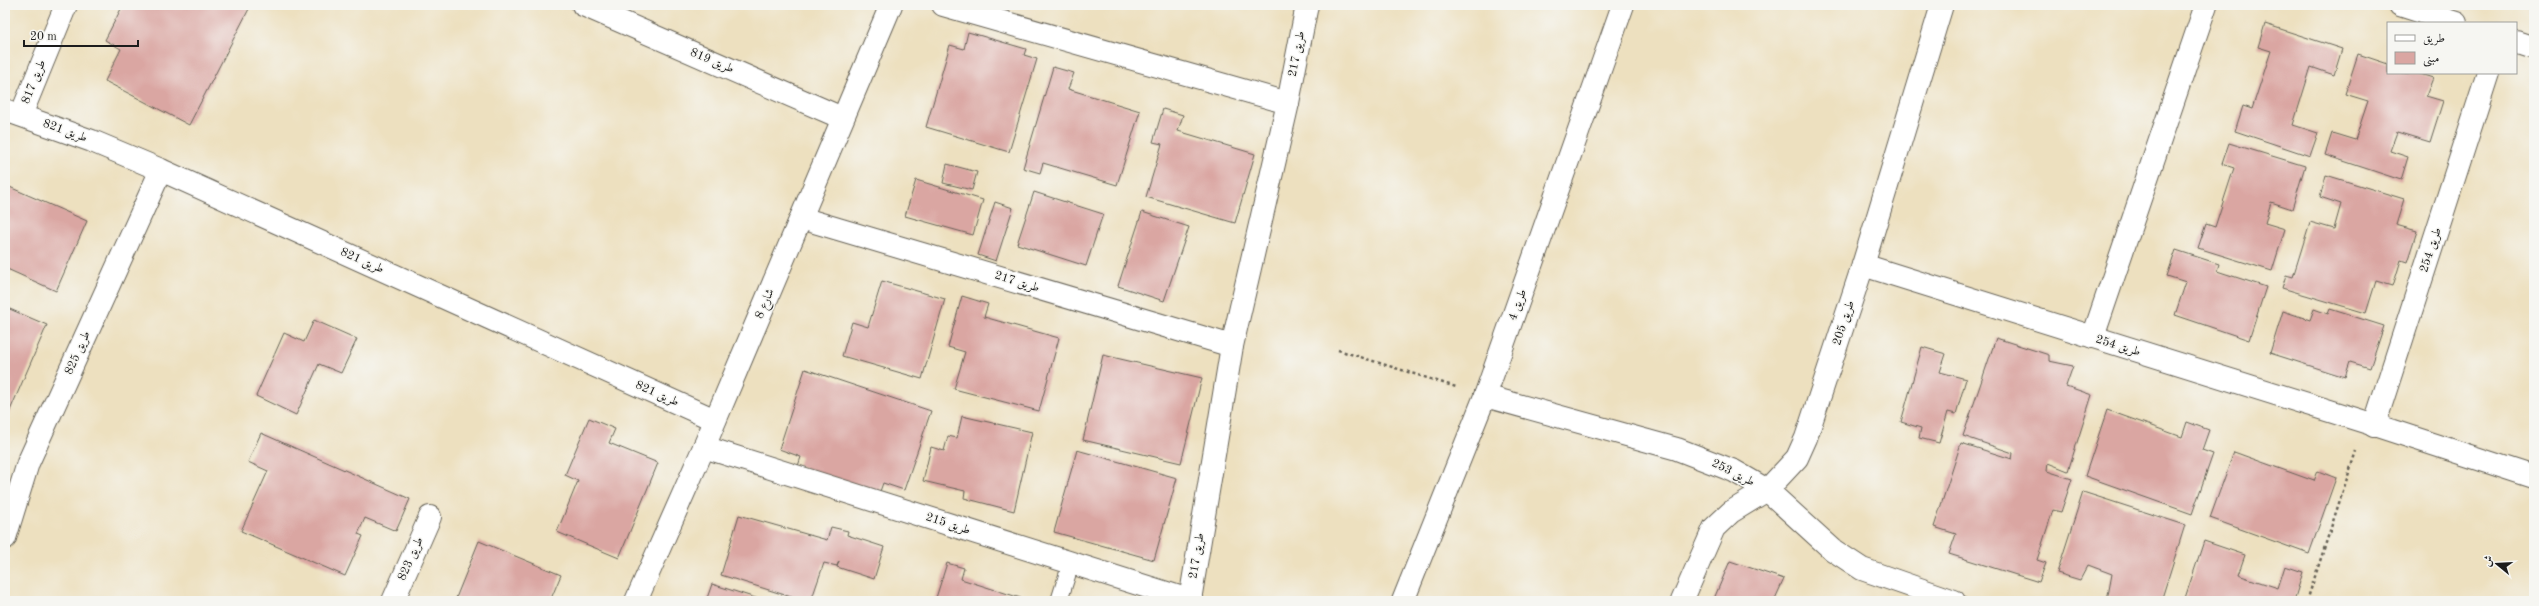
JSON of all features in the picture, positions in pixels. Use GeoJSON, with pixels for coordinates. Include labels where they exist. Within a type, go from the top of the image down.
{"type":"FeatureCollection","features":[{"type":"Feature","properties":{"kind":"street","name":"طريق 817"},"geometry":{"type":"LineString","coordinates":[[13,113],[66,5]]}},
{"type":"Feature","properties":{"kind":"street","name":"طريق 819"},"geometry":{"type":"LineString","coordinates":[[583,5],[842,118]]}},
{"type":"Feature","properties":{"kind":"street","name":"شارع 8"},"geometry":{"type":"LineString","coordinates":[[636,601],[704,447],[891,5]]}},
{"type":"Feature","properties":{"kind":"street"},"geometry":{"type":"LineString","coordinates":[[942,5],[1288,103]]}},
{"type":"Feature","properties":{"kind":"street","name":"طريق 217"},"geometry":{"type":"LineString","coordinates":[[1191,601],[1232,346],[1288,103],[1307,5]]}},
{"type":"Feature","properties":{"kind":"street","name":"طريق 4"},"geometry":{"type":"LineString","coordinates":[[1403,601],[1485,396],[1623,5]]}},
{"type":"Feature","properties":{"kind":"street","name":"طريق 205"},"geometry":{"type":"LineString","coordinates":[[1682,601],[1714,528],[1730,512],[1767,490],[1796,458],[1806,438],[1863,264],[1942,5]]}},
{"type":"Feature","properties":{"kind":"street"},"geometry":{"type":"LineString","coordinates":[[2093,338],[2206,5]]}},
{"type":"Feature","properties":{"kind":"street"},"geometry":{"type":"LineString","coordinates":[[2400,5],[2453,22]]}},
{"type":"Feature","properties":{"kind":"street"},"geometry":{"type":"LineString","coordinates":[[2517,42],[2534,48]]}},
{"type":"Feature","properties":{"kind":"street","name":"طريق 254"},"geometry":{"type":"LineString","coordinates":[[2370,424],[2488,74]]}},
{"type":"Feature","properties":{"kind":"street","name":"طريق 821"},"geometry":{"type":"LineString","coordinates":[[13,113],[92,141],[161,170],[715,420]]}},
{"type":"Feature","properties":{"kind":"street","name":"طريق 825"},"geometry":{"type":"LineString","coordinates":[[6,525],[28,463],[161,170]]}},
{"type":"Feature","properties":{"kind":"street","name":"طريق 217"},"geometry":{"type":"LineString","coordinates":[[801,218],[1232,346]]}},
{"type":"Feature","properties":{"kind":"street","name":"طريق 254"},"geometry":{"type":"LineString","coordinates":[[1863,264],[2534,477]]}},
{"type":"Feature","properties":{"kind":"street","name":"طريق 253"},"geometry":{"type":"LineString","coordinates":[[1485,396],[1677,449],[1734,471],[1767,490],[1833,550],[1862,569],[1954,601]]}},
{"type":"Feature","properties":{"kind":"street","name":"طريق 215"},"geometry":{"type":"LineString","coordinates":[[704,447],[1191,601]]}},
{"type":"Feature","properties":{"kind":"street","name":"طريق 823"},"geometry":{"type":"LineString","coordinates":[[392,601],[430,517]]}},
{"type":"Feature","properties":{"kind":"lane"},"geometry":{"type":"LineString","coordinates":[[1059,601],[1071,563]]}},
{"type":"Feature","properties":{"kind":"path"},"geometry":{"type":"LineString","coordinates":[[1338,350],[1485,396]]}},
{"type":"Feature","properties":{"kind":"path"},"geometry":{"type":"LineString","coordinates":[[2307,601],[2370,424]]}},
{"type":"Feature","properties":{"kind":"building"},"geometry":{"type":"Polygon","coordinates":[[[123,5],[251,5],[189,125],[105,81],[121,49],[105,40],[123,5]]]}},
{"type":"Feature","properties":{"kind":"building"},"geometry":{"type":"Polygon","coordinates":[[[2265,24],[2342,49],[2334,75],[2311,67],[2293,125],[2318,133],[2310,156],[2235,131],[2243,106],[2252,109],[2271,51],[2258,47],[2265,24]]]}},
{"type":"Feature","properties":{"kind":"building"},"geometry":{"type":"Polygon","coordinates":[[[968,32],[1026,49],[1024,55],[1037,59],[1009,152],[926,127],[950,45],[964,49],[968,32]]]}},
{"type":"Feature","properties":{"kind":"building"},"geometry":{"type":"Polygon","coordinates":[[[2358,54],[2387,64],[2387,74],[2420,74],[2433,78],[2426,96],[2443,101],[2430,142],[2397,132],[2390,151],[2408,157],[2401,180],[2325,155],[2332,133],[2355,140],[2368,101],[2345,94],[2358,54]]]}},
{"type":"Feature","properties":{"kind":"building"},"geometry":{"type":"Polygon","coordinates":[[[1053,67],[1074,73],[1068,89],[1140,111],[1117,185],[1043,163],[1040,173],[1023,168],[1053,67]]]}},
{"type":"Feature","properties":{"kind":"building"},"geometry":{"type":"Polygon","coordinates":[[[1163,109],[1183,115],[1178,131],[1255,154],[1235,223],[1146,197],[1162,144],[1153,142],[1163,109]]]}},
{"type":"Feature","properties":{"kind":"building"},"geometry":{"type":"Polygon","coordinates":[[[2229,143],[2305,166],[2292,209],[2271,202],[2265,223],[2285,229],[2272,271],[2198,248],[2206,224],[2215,227],[2234,168],[2222,164],[2229,143]]]}},
{"type":"Feature","properties":{"kind":"building"},"geometry":{"type":"Polygon","coordinates":[[[947,164],[977,172],[972,190],[943,183],[947,164]]]}},
{"type":"Feature","properties":{"kind":"building"},"geometry":{"type":"Polygon","coordinates":[[[2326,175],[2404,199],[2396,225],[2417,231],[2407,262],[2401,260],[2393,286],[2376,281],[2366,313],[2282,288],[2286,275],[2293,277],[2310,222],[2334,229],[2341,204],[2320,197],[2326,175]]]}},
{"type":"Feature","properties":{"kind":"building"},"geometry":{"type":"Polygon","coordinates":[[[916,180],[983,200],[973,235],[905,216],[916,180]]]}},
{"type":"Feature","properties":{"kind":"building"},"geometry":{"type":"Polygon","coordinates":[[[5,185],[87,221],[56,291],[5,268],[5,185]]]}},
{"type":"Feature","properties":{"kind":"building"},"geometry":{"type":"Polygon","coordinates":[[[1034,192],[1103,214],[1086,266],[1017,244],[1034,192]]]}},
{"type":"Feature","properties":{"kind":"building"},"geometry":{"type":"Polygon","coordinates":[[[995,202],[1013,208],[996,261],[978,255],[995,202]]]}},
{"type":"Feature","properties":{"kind":"building"},"geometry":{"type":"Polygon","coordinates":[[[1142,212],[1189,227],[1164,301],[1118,286],[1142,212]]]}},
{"type":"Feature","properties":{"kind":"building"},"geometry":{"type":"Polygon","coordinates":[[[2176,250],[2219,264],[2217,271],[2266,287],[2249,340],[2175,315],[2186,282],[2167,276],[2176,250]]]}},
{"type":"Feature","properties":{"kind":"building"},"geometry":{"type":"Polygon","coordinates":[[[882,281],[945,299],[922,379],[842,356],[852,322],[868,327],[882,281]]]}},
{"type":"Feature","properties":{"kind":"building"},"geometry":{"type":"Polygon","coordinates":[[[962,296],[988,304],[984,317],[1059,338],[1039,411],[954,389],[965,352],[948,347],[962,296]]]}},
{"type":"Feature","properties":{"kind":"building"},"geometry":{"type":"Polygon","coordinates":[[[5,307],[47,325],[5,422],[5,307]]]}},
{"type":"Feature","properties":{"kind":"building"},"geometry":{"type":"Polygon","coordinates":[[[2314,309],[2328,314],[2330,309],[2384,326],[2370,368],[2350,362],[2345,377],[2270,353],[2283,311],[2310,320],[2314,309]]]}},
{"type":"Feature","properties":{"kind":"building"},"geometry":{"type":"Polygon","coordinates":[[[314,320],[357,339],[341,373],[319,364],[296,415],[256,396],[284,333],[304,342],[314,320]]]}},
{"type":"Feature","properties":{"kind":"building"},"geometry":{"type":"Polygon","coordinates":[[[1996,338],[2049,355],[2049,361],[2073,366],[2066,386],[2092,395],[2068,471],[2048,463],[2047,471],[2072,479],[2061,512],[2053,510],[2037,560],[2046,563],[2039,582],[1949,554],[1956,534],[1934,527],[1961,443],[2012,459],[2013,453],[1963,436],[1996,338]]]}},
{"type":"Feature","properties":{"kind":"building"},"geometry":{"type":"Polygon","coordinates":[[[1922,347],[1946,354],[1940,372],[1966,379],[1956,414],[1948,412],[1939,443],[1919,438],[1921,428],[1901,422],[1922,347]]]}},
{"type":"Feature","properties":{"kind":"building"},"geometry":{"type":"Polygon","coordinates":[[[1103,355],[1202,378],[1181,463],[1083,440],[1103,355]]]}},
{"type":"Feature","properties":{"kind":"building"},"geometry":{"type":"Polygon","coordinates":[[[805,369],[931,411],[904,490],[883,483],[879,494],[798,466],[801,457],[779,449],[805,369]]]}},
{"type":"Feature","properties":{"kind":"building"},"geometry":{"type":"Polygon","coordinates":[[[2107,410],[2182,437],[2187,422],[2209,430],[2202,450],[2213,454],[2192,514],[2085,476],[2107,410]]]}},
{"type":"Feature","properties":{"kind":"building"},"geometry":{"type":"Polygon","coordinates":[[[962,416],[1032,432],[1014,511],[964,498],[965,491],[923,481],[931,447],[944,451],[948,436],[957,438],[962,416]]]}},
{"type":"Feature","properties":{"kind":"building"},"geometry":{"type":"Polygon","coordinates":[[[589,418],[615,429],[609,443],[658,463],[619,558],[557,532],[578,481],[565,475],[589,418]]]}},
{"type":"Feature","properties":{"kind":"building"},"geometry":{"type":"Polygon","coordinates":[[[261,433],[410,499],[396,531],[365,518],[358,534],[363,536],[345,576],[241,531],[268,471],[248,462],[261,433]]]}},
{"type":"Feature","properties":{"kind":"building"},"geometry":{"type":"Polygon","coordinates":[[[1077,450],[1177,478],[1154,560],[1054,532],[1077,450]]]}},
{"type":"Feature","properties":{"kind":"building"},"geometry":{"type":"Polygon","coordinates":[[[2234,452],[2314,481],[2318,471],[2336,478],[2309,554],[2210,518],[2234,452]]]}},
{"type":"Feature","properties":{"kind":"building"},"geometry":{"type":"Polygon","coordinates":[[[2083,492],[2185,525],[2161,601],[2107,601],[2112,574],[2088,565],[2080,580],[2057,573],[2083,492]]]}},
{"type":"Feature","properties":{"kind":"building"},"geometry":{"type":"Polygon","coordinates":[[[739,515],[827,540],[831,527],[848,531],[847,535],[884,547],[874,579],[837,567],[839,561],[837,566],[824,563],[811,601],[804,601],[721,575],[739,515]]]}},
{"type":"Feature","properties":{"kind":"building"},"geometry":{"type":"Polygon","coordinates":[[[479,541],[561,575],[550,601],[462,601],[456,598],[479,541]]]}},
{"type":"Feature","properties":{"kind":"building"},"geometry":{"type":"Polygon","coordinates":[[[2204,541],[2245,555],[2238,575],[2278,588],[2285,566],[2303,572],[2294,601],[2184,601],[2204,541]]]}},
{"type":"Feature","properties":{"kind":"building"},"geometry":{"type":"Polygon","coordinates":[[[1730,561],[1784,579],[1774,601],[1713,601],[1730,561]]]}},
{"type":"Feature","properties":{"kind":"building"},"geometry":{"type":"Polygon","coordinates":[[[947,563],[964,568],[961,579],[1030,601],[935,601],[947,563]]]}},
{"type":"Feature","properties":{"kind":"building"},"geometry":{"type":"Polygon","coordinates":[[[712,584],[765,601],[706,601],[712,584]]]}}]}
